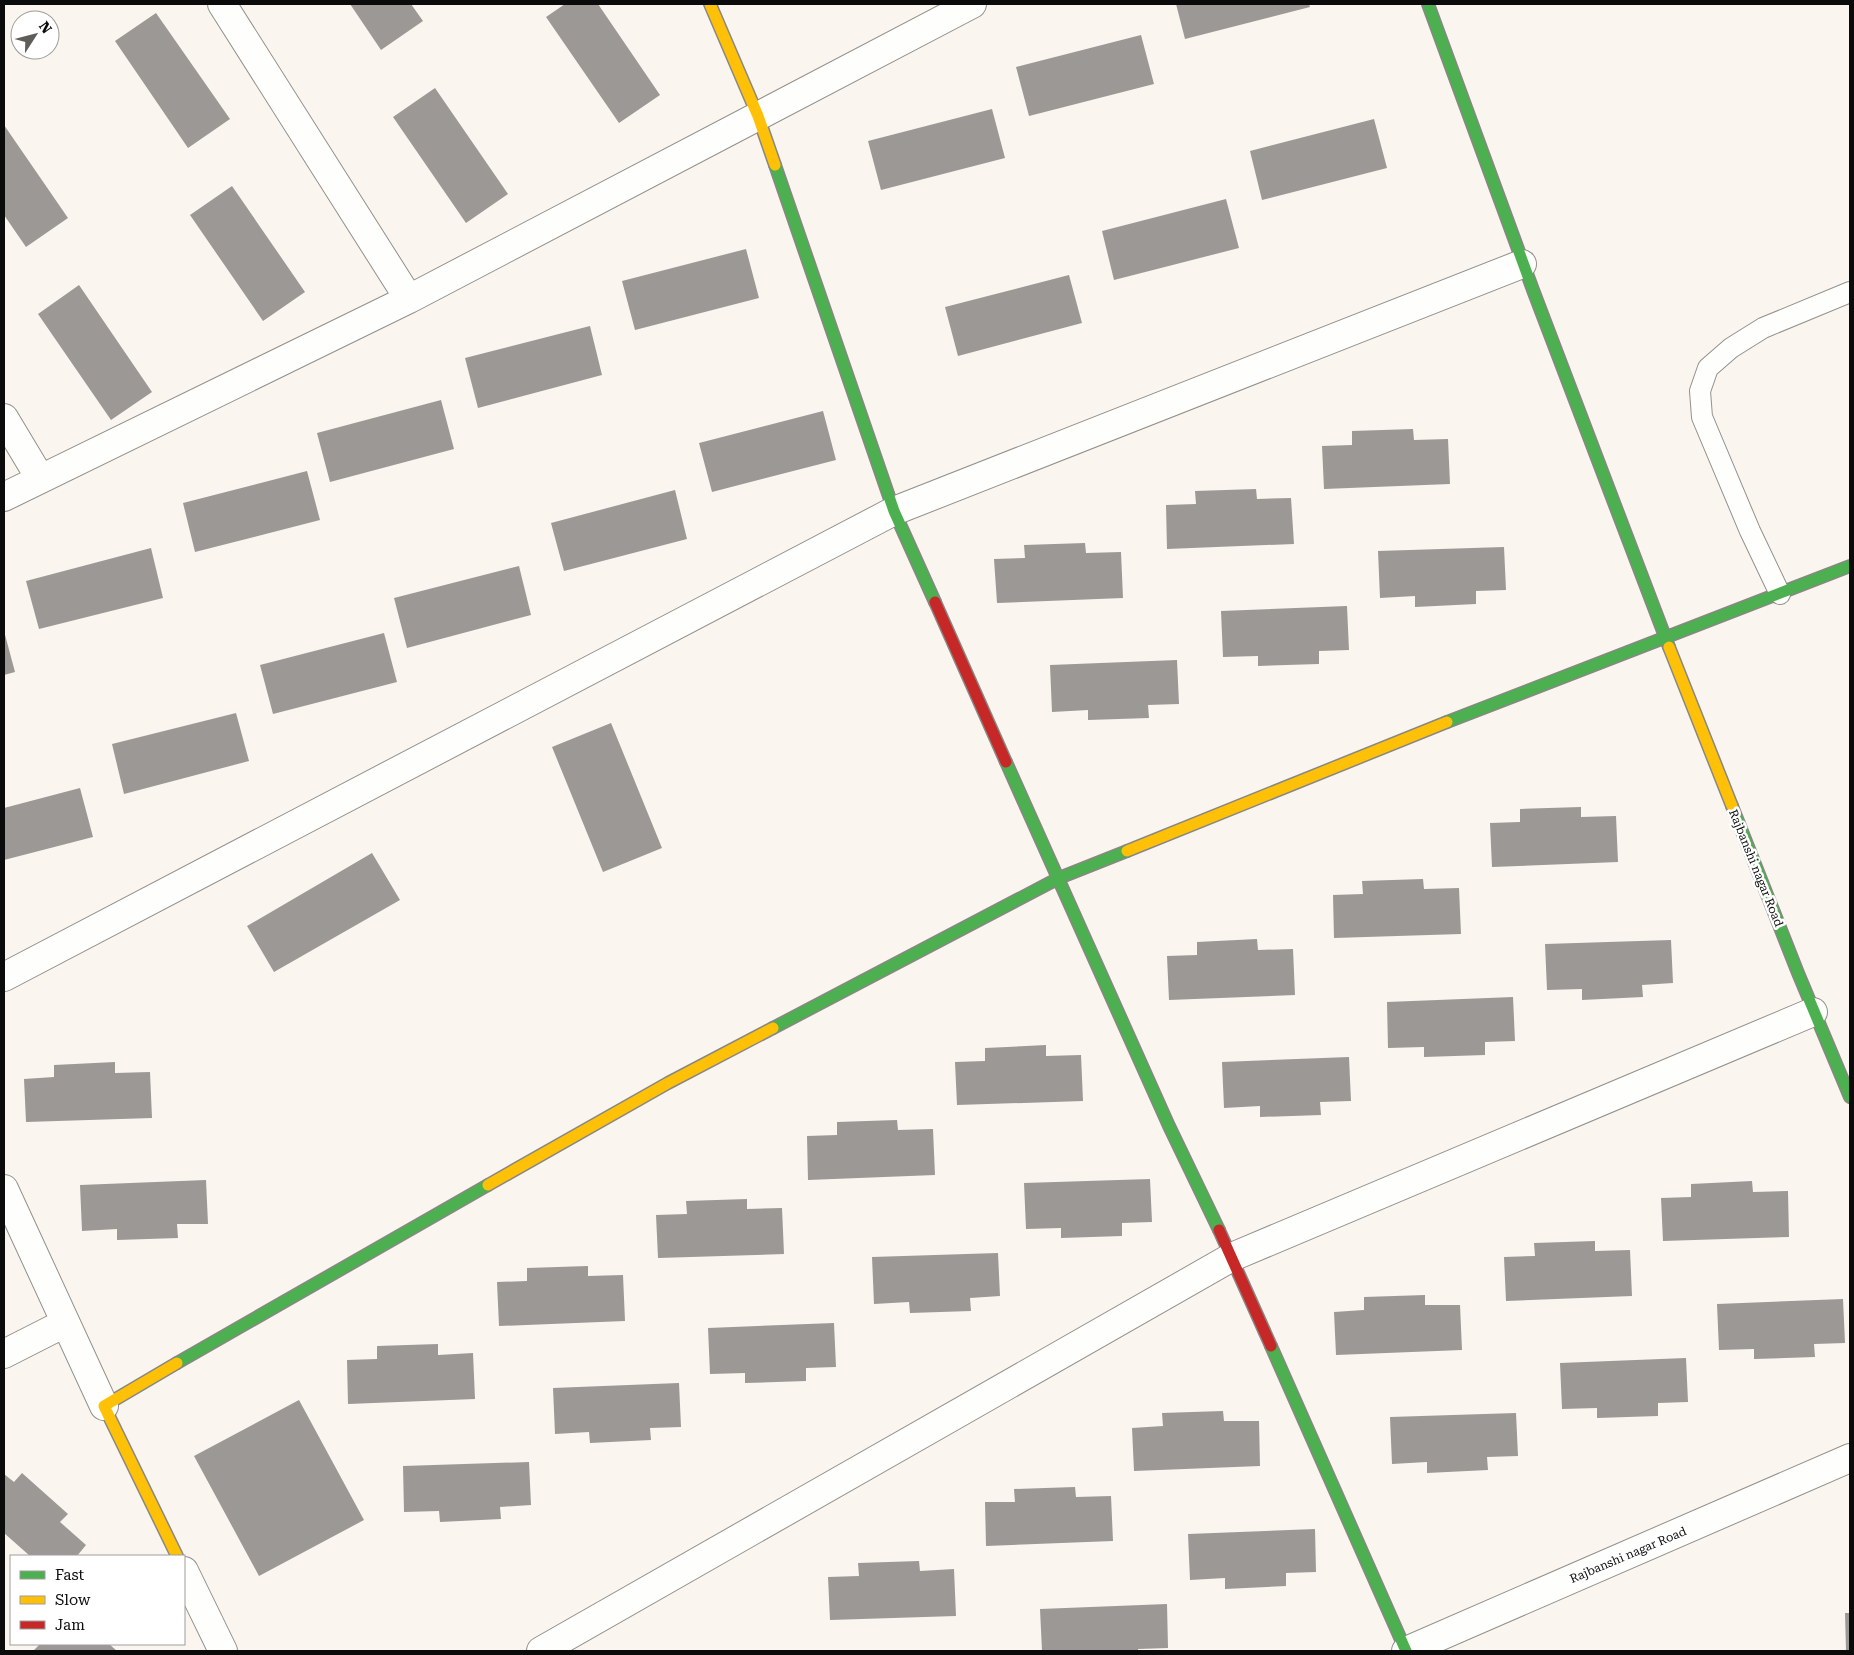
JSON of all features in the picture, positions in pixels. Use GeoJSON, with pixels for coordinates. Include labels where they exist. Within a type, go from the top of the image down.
{"type":"FeatureCollection","features":[{"type":"Feature","properties":{"kind":"street"},"geometry":{"type":"LineString","coordinates":[[222,4],[409,300]]}},
{"type":"Feature","properties":{"kind":"street"},"geometry":{"type":"LineString","coordinates":[[710,4],[758,116],[894,511],[1169,1126],[1232,1257],[1406,1651]]}},
{"type":"Feature","properties":{"kind":"street"},"geometry":{"type":"LineString","coordinates":[[4,497],[409,300],[972,4]]}},
{"type":"Feature","properties":{"kind":"street","name":"Rajbanshi nagar Road"},"geometry":{"type":"LineString","coordinates":[[1428,4],[1522,264],[1665,638],[1813,1012],[1850,1096]]}},
{"type":"Feature","properties":{"kind":"street"},"geometry":{"type":"LineString","coordinates":[[4,977],[894,511],[1522,264]]}},
{"type":"Feature","properties":{"kind":"street"},"geometry":{"type":"LineString","coordinates":[[4,418],[40,478]]}},
{"type":"Feature","properties":{"kind":"street"},"geometry":{"type":"LineString","coordinates":[[104,1406],[252,1319],[668,1083],[1059,878],[1489,705],[1850,566]]}},
{"type":"Feature","properties":{"kind":"street"},"geometry":{"type":"LineString","coordinates":[[541,1651],[1232,1257],[1813,1012]]}},
{"type":"Feature","properties":{"kind":"street"},"geometry":{"type":"LineString","coordinates":[[4,1189],[104,1406],[177,1555]]}},
{"type":"Feature","properties":{"kind":"street"},"geometry":{"type":"LineString","coordinates":[[4,1354],[65,1323]]}},
{"type":"Feature","properties":{"kind":"street","name":"Rajbanshi nagar Road"},"geometry":{"type":"LineString","coordinates":[[1406,1651],[1850,1458]]}},
{"type":"Feature","properties":{"kind":"street"},"geometry":{"type":"LineString","coordinates":[[185,1573],[223,1651]]}},
{"type":"Feature","properties":{"kind":"lane"},"geometry":{"type":"LineString","coordinates":[[1780,594],[1750,531],[1702,417],[1700,391],[1708,368],[1731,348],[1763,328],[1850,292]]}},
{"type":"Feature","properties":{"kind":"building"},"geometry":{"type":"Polygon","coordinates":[[[350,4],[411,4],[423,21],[381,50],[350,4]]]}},
{"type":"Feature","properties":{"kind":"building"},"geometry":{"type":"Polygon","coordinates":[[[565,4],[598,4],[660,95],[619,123],[546,17],[565,4]]]}},
{"type":"Feature","properties":{"kind":"building"},"geometry":{"type":"Polygon","coordinates":[[[1176,4],[1309,4],[1310,7],[1185,39],[1176,4]]]}},
{"type":"Feature","properties":{"kind":"building"},"geometry":{"type":"Polygon","coordinates":[[[156,13],[230,119],[188,148],[115,41],[156,13]]]}},
{"type":"Feature","properties":{"kind":"building"},"geometry":{"type":"Polygon","coordinates":[[[1141,35],[1154,84],[1029,116],[1016,67],[1141,35]]]}},
{"type":"Feature","properties":{"kind":"building"},"geometry":{"type":"Polygon","coordinates":[[[435,88],[508,194],[466,223],[393,117],[435,88]]]}},
{"type":"Feature","properties":{"kind":"building"},"geometry":{"type":"Polygon","coordinates":[[[992,109],[1005,158],[881,190],[868,141],[992,109]]]}},
{"type":"Feature","properties":{"kind":"building"},"geometry":{"type":"Polygon","coordinates":[[[1374,119],[1387,168],[1262,200],[1250,151],[1374,119]]]}},
{"type":"Feature","properties":{"kind":"building"},"geometry":{"type":"Polygon","coordinates":[[[4,125],[68,218],[26,247],[4,215],[4,125]]]}},
{"type":"Feature","properties":{"kind":"building"},"geometry":{"type":"Polygon","coordinates":[[[232,186],[305,292],[263,321],[190,215],[232,186]]]}},
{"type":"Feature","properties":{"kind":"building"},"geometry":{"type":"Polygon","coordinates":[[[1226,199],[1239,248],[1114,280],[1102,231],[1226,199]]]}},
{"type":"Feature","properties":{"kind":"building"},"geometry":{"type":"Polygon","coordinates":[[[746,249],[759,298],[635,330],[622,281],[746,249]]]}},
{"type":"Feature","properties":{"kind":"building"},"geometry":{"type":"Polygon","coordinates":[[[1069,275],[1082,323],[958,356],[945,307],[1069,275]]]}},
{"type":"Feature","properties":{"kind":"building"},"geometry":{"type":"Polygon","coordinates":[[[79,285],[152,392],[111,420],[38,314],[79,285]]]}},
{"type":"Feature","properties":{"kind":"building"},"geometry":{"type":"Polygon","coordinates":[[[590,326],[602,375],[478,408],[465,358],[590,326]]]}},
{"type":"Feature","properties":{"kind":"building"},"geometry":{"type":"Polygon","coordinates":[[[441,400],[454,449],[330,482],[317,433],[441,400]]]}},
{"type":"Feature","properties":{"kind":"building"},"geometry":{"type":"Polygon","coordinates":[[[823,411],[836,460],[712,492],[699,443],[823,411]]]}},
{"type":"Feature","properties":{"kind":"building"},"geometry":{"type":"Polygon","coordinates":[[[1413,429],[1414,440],[1448,439],[1450,484],[1324,489],[1322,446],[1352,445],[1352,431],[1413,429]]]}},
{"type":"Feature","properties":{"kind":"building"},"geometry":{"type":"Polygon","coordinates":[[[307,471],[320,520],[195,552],[183,503],[307,471]]]}},
{"type":"Feature","properties":{"kind":"building"},"geometry":{"type":"Polygon","coordinates":[[[1256,489],[1257,499],[1291,498],[1294,544],[1167,549],[1166,505],[1196,504],[1195,491],[1256,489]]]}},
{"type":"Feature","properties":{"kind":"building"},"geometry":{"type":"Polygon","coordinates":[[[675,490],[687,539],[564,571],[551,523],[675,490]]]}},
{"type":"Feature","properties":{"kind":"building"},"geometry":{"type":"Polygon","coordinates":[[[1085,543],[1086,553],[1121,552],[1123,598],[997,603],[994,559],[1025,558],[1024,545],[1085,543]]]}},
{"type":"Feature","properties":{"kind":"building"},"geometry":{"type":"Polygon","coordinates":[[[1504,547],[1506,590],[1476,591],[1476,604],[1415,607],[1415,596],[1380,598],[1378,551],[1504,547]]]}},
{"type":"Feature","properties":{"kind":"building"},"geometry":{"type":"Polygon","coordinates":[[[151,548],[163,598],[39,629],[26,581],[151,548]]]}},
{"type":"Feature","properties":{"kind":"building"},"geometry":{"type":"Polygon","coordinates":[[[519,566],[531,615],[407,648],[394,598],[519,566]]]}},
{"type":"Feature","properties":{"kind":"building"},"geometry":{"type":"Polygon","coordinates":[[[1347,606],[1349,650],[1319,651],[1319,664],[1258,666],[1258,656],[1223,657],[1221,611],[1347,606]]]}},
{"type":"Feature","properties":{"kind":"building"},"geometry":{"type":"Polygon","coordinates":[[[4,631],[15,672],[4,675],[4,631]]]}},
{"type":"Feature","properties":{"kind":"building"},"geometry":{"type":"Polygon","coordinates":[[[384,633],[397,682],[273,714],[260,665],[384,633]]]}},
{"type":"Feature","properties":{"kind":"building"},"geometry":{"type":"Polygon","coordinates":[[[1177,660],[1179,704],[1148,705],[1149,718],[1088,720],[1088,710],[1052,712],[1050,665],[1177,660]]]}},
{"type":"Feature","properties":{"kind":"building"},"geometry":{"type":"Polygon","coordinates":[[[236,713],[249,761],[124,794],[112,744],[236,713]]]}},
{"type":"Feature","properties":{"kind":"building"},"geometry":{"type":"Polygon","coordinates":[[[611,723],[662,848],[603,872],[552,747],[611,723]]]}},
{"type":"Feature","properties":{"kind":"building"},"geometry":{"type":"Polygon","coordinates":[[[80,788],[93,837],[4,860],[4,808],[80,788]]]}},
{"type":"Feature","properties":{"kind":"building"},"geometry":{"type":"Polygon","coordinates":[[[1581,807],[1581,817],[1616,816],[1618,862],[1492,867],[1490,823],[1520,822],[1520,809],[1581,807]]]}},
{"type":"Feature","properties":{"kind":"building"},"geometry":{"type":"Polygon","coordinates":[[[372,853],[400,900],[274,972],[247,926],[372,853]]]}},
{"type":"Feature","properties":{"kind":"building"},"geometry":{"type":"Polygon","coordinates":[[[1423,879],[1424,889],[1459,888],[1461,934],[1334,938],[1333,895],[1363,894],[1362,881],[1423,879]]]}},
{"type":"Feature","properties":{"kind":"building"},"geometry":{"type":"Polygon","coordinates":[[[1257,939],[1258,950],[1293,949],[1295,995],[1169,1000],[1167,956],[1197,955],[1197,942],[1257,939]]]}},
{"type":"Feature","properties":{"kind":"building"},"geometry":{"type":"Polygon","coordinates":[[[1671,940],[1673,983],[1642,985],[1643,997],[1582,1000],[1582,989],[1547,990],[1545,944],[1671,940]]]}},
{"type":"Feature","properties":{"kind":"building"},"geometry":{"type":"Polygon","coordinates":[[[1513,997],[1515,1041],[1485,1042],[1485,1055],[1424,1057],[1424,1047],[1388,1048],[1387,1002],[1513,997]]]}},
{"type":"Feature","properties":{"kind":"building"},"geometry":{"type":"Polygon","coordinates":[[[1046,1045],[1046,1056],[1081,1055],[1083,1101],[957,1105],[955,1062],[985,1061],[985,1048],[1046,1045]]]}},
{"type":"Feature","properties":{"kind":"building"},"geometry":{"type":"Polygon","coordinates":[[[1349,1057],[1351,1101],[1320,1102],[1321,1115],[1260,1117],[1260,1106],[1224,1108],[1222,1062],[1349,1057]]]}},
{"type":"Feature","properties":{"kind":"building"},"geometry":{"type":"Polygon","coordinates":[[[115,1062],[115,1073],[150,1072],[152,1118],[26,1122],[24,1079],[54,1077],[54,1065],[115,1062]]]}},
{"type":"Feature","properties":{"kind":"building"},"geometry":{"type":"Polygon","coordinates":[[[897,1120],[898,1130],[933,1129],[935,1175],[808,1180],[807,1136],[837,1135],[837,1122],[897,1120]]]}},
{"type":"Feature","properties":{"kind":"building"},"geometry":{"type":"Polygon","coordinates":[[[1150,1179],[1152,1222],[1122,1223],[1122,1236],[1061,1238],[1061,1228],[1026,1229],[1024,1183],[1150,1179]]]}},
{"type":"Feature","properties":{"kind":"building"},"geometry":{"type":"Polygon","coordinates":[[[206,1180],[208,1224],[177,1224],[178,1238],[117,1240],[117,1229],[82,1231],[80,1185],[206,1180]]]}},
{"type":"Feature","properties":{"kind":"building"},"geometry":{"type":"Polygon","coordinates":[[[1752,1181],[1753,1192],[1788,1191],[1789,1237],[1663,1241],[1661,1198],[1691,1197],[1691,1184],[1752,1181]]]}},
{"type":"Feature","properties":{"kind":"building"},"geometry":{"type":"Polygon","coordinates":[[[747,1199],[747,1209],[782,1208],[784,1254],[658,1258],[656,1215],[687,1214],[686,1201],[747,1199]]]}},
{"type":"Feature","properties":{"kind":"building"},"geometry":{"type":"Polygon","coordinates":[[[1595,1241],[1595,1251],[1630,1250],[1632,1296],[1506,1301],[1504,1257],[1535,1256],[1534,1243],[1595,1241]]]}},
{"type":"Feature","properties":{"kind":"building"},"geometry":{"type":"Polygon","coordinates":[[[998,1253],[1000,1296],[970,1298],[971,1311],[910,1313],[909,1302],[874,1304],[872,1257],[998,1253]]]}},
{"type":"Feature","properties":{"kind":"building"},"geometry":{"type":"Polygon","coordinates":[[[588,1266],[588,1276],[623,1275],[625,1321],[499,1326],[497,1282],[527,1281],[527,1268],[588,1266]]]}},
{"type":"Feature","properties":{"kind":"building"},"geometry":{"type":"Polygon","coordinates":[[[1425,1295],[1425,1305],[1460,1305],[1462,1350],[1336,1355],[1334,1312],[1364,1310],[1364,1297],[1425,1295]]]}},
{"type":"Feature","properties":{"kind":"building"},"geometry":{"type":"Polygon","coordinates":[[[1843,1299],[1845,1343],[1814,1344],[1815,1357],[1754,1359],[1754,1349],[1719,1350],[1717,1304],[1843,1299]]]}},
{"type":"Feature","properties":{"kind":"building"},"geometry":{"type":"Polygon","coordinates":[[[834,1323],[836,1367],[806,1368],[806,1381],[745,1383],[745,1373],[710,1374],[708,1328],[834,1323]]]}},
{"type":"Feature","properties":{"kind":"building"},"geometry":{"type":"Polygon","coordinates":[[[438,1344],[438,1355],[473,1353],[475,1399],[348,1404],[347,1360],[377,1359],[377,1346],[438,1344]]]}},
{"type":"Feature","properties":{"kind":"building"},"geometry":{"type":"Polygon","coordinates":[[[1686,1358],[1688,1402],[1658,1403],[1658,1416],[1597,1418],[1597,1408],[1562,1409],[1560,1363],[1686,1358]]]}},
{"type":"Feature","properties":{"kind":"building"},"geometry":{"type":"Polygon","coordinates":[[[679,1383],[681,1427],[650,1428],[651,1440],[590,1443],[589,1432],[555,1434],[553,1388],[679,1383]]]}},
{"type":"Feature","properties":{"kind":"building"},"geometry":{"type":"Polygon","coordinates":[[[299,1400],[364,1520],[259,1576],[194,1456],[299,1400]]]}},
{"type":"Feature","properties":{"kind":"building"},"geometry":{"type":"Polygon","coordinates":[[[1223,1411],[1224,1421],[1259,1421],[1260,1466],[1134,1471],[1132,1428],[1163,1426],[1162,1413],[1223,1411]]]}},
{"type":"Feature","properties":{"kind":"building"},"geometry":{"type":"Polygon","coordinates":[[[1516,1413],[1518,1456],[1487,1457],[1488,1470],[1427,1473],[1427,1462],[1392,1464],[1390,1417],[1516,1413]]]}},
{"type":"Feature","properties":{"kind":"building"},"geometry":{"type":"Polygon","coordinates":[[[529,1462],[531,1505],[500,1507],[501,1519],[440,1522],[439,1511],[404,1512],[403,1466],[529,1462]]]}},
{"type":"Feature","properties":{"kind":"building"},"geometry":{"type":"Polygon","coordinates":[[[22,1473],[68,1514],[60,1522],[86,1545],[78,1555],[29,1555],[4,1533],[4,1474],[14,1482],[22,1473]]]}},
{"type":"Feature","properties":{"kind":"building"},"geometry":{"type":"Polygon","coordinates":[[[1075,1487],[1076,1497],[1111,1496],[1113,1541],[986,1546],[985,1502],[1015,1502],[1014,1489],[1075,1487]]]}},
{"type":"Feature","properties":{"kind":"building"},"geometry":{"type":"Polygon","coordinates":[[[1315,1529],[1316,1572],[1286,1573],[1286,1586],[1225,1589],[1225,1578],[1190,1580],[1188,1534],[1315,1529]]]}},
{"type":"Feature","properties":{"kind":"building"},"geometry":{"type":"Polygon","coordinates":[[[919,1561],[920,1571],[954,1569],[956,1616],[830,1620],[828,1577],[859,1576],[858,1563],[919,1561]]]}},
{"type":"Feature","properties":{"kind":"building"},"geometry":{"type":"Polygon","coordinates":[[[1167,1604],[1168,1648],[1138,1649],[1138,1651],[1042,1651],[1040,1609],[1167,1604]]]}},
{"type":"Feature","properties":{"kind":"building"},"geometry":{"type":"Polygon","coordinates":[[[1845,1613],[1850,1613],[1850,1651],[1846,1651],[1845,1613]]]}},
{"type":"Feature","properties":{"kind":"building"},"geometry":{"type":"Polygon","coordinates":[[[39,1645],[110,1645],[117,1651],[33,1651],[39,1645]]]}},
{"type":"Feature","properties":{"kind":"traffic: fast"},"geometry":{"type":"LineString","coordinates":[[1428,4],[1533,290],[1669,647]]}},
{"type":"Feature","properties":{"kind":"traffic: fast"},"geometry":{"type":"LineString","coordinates":[[775,165],[894,511],[935,602]]}},
{"type":"Feature","properties":{"kind":"traffic: fast"},"geometry":{"type":"LineString","coordinates":[[1447,722],[1850,566]]}},
{"type":"Feature","properties":{"kind":"traffic: fast"},"geometry":{"type":"LineString","coordinates":[[1006,762],[1169,1126],[1219,1230]]}},
{"type":"Feature","properties":{"kind":"traffic: fast"},"geometry":{"type":"LineString","coordinates":[[1732,806],[1798,973],[1850,1097]]}},
{"type":"Feature","properties":{"kind":"traffic: fast"},"geometry":{"type":"LineString","coordinates":[[773,1028],[1059,878],[1127,851]]}},
{"type":"Feature","properties":{"kind":"traffic: fast"},"geometry":{"type":"LineString","coordinates":[[177,1363],[488,1185]]}},
{"type":"Feature","properties":{"kind":"traffic: fast"},"geometry":{"type":"LineString","coordinates":[[1271,1346],[1406,1651]]}},
{"type":"Feature","properties":{"kind":"traffic: slow"},"geometry":{"type":"LineString","coordinates":[[710,4],[758,116],[775,165]]}},
{"type":"Feature","properties":{"kind":"traffic: slow"},"geometry":{"type":"LineString","coordinates":[[1669,647],[1732,806]]}},
{"type":"Feature","properties":{"kind":"traffic: slow"},"geometry":{"type":"LineString","coordinates":[[1127,851],[1447,722]]}},
{"type":"Feature","properties":{"kind":"traffic: slow"},"geometry":{"type":"LineString","coordinates":[[488,1185],[668,1083],[773,1028]]}},
{"type":"Feature","properties":{"kind":"traffic: slow"},"geometry":{"type":"LineString","coordinates":[[177,1363],[104,1406],[177,1555]]}},
{"type":"Feature","properties":{"kind":"traffic: jam"},"geometry":{"type":"LineString","coordinates":[[935,602],[1006,762]]}},
{"type":"Feature","properties":{"kind":"traffic: jam"},"geometry":{"type":"LineString","coordinates":[[1219,1230],[1271,1346]]}}]}
